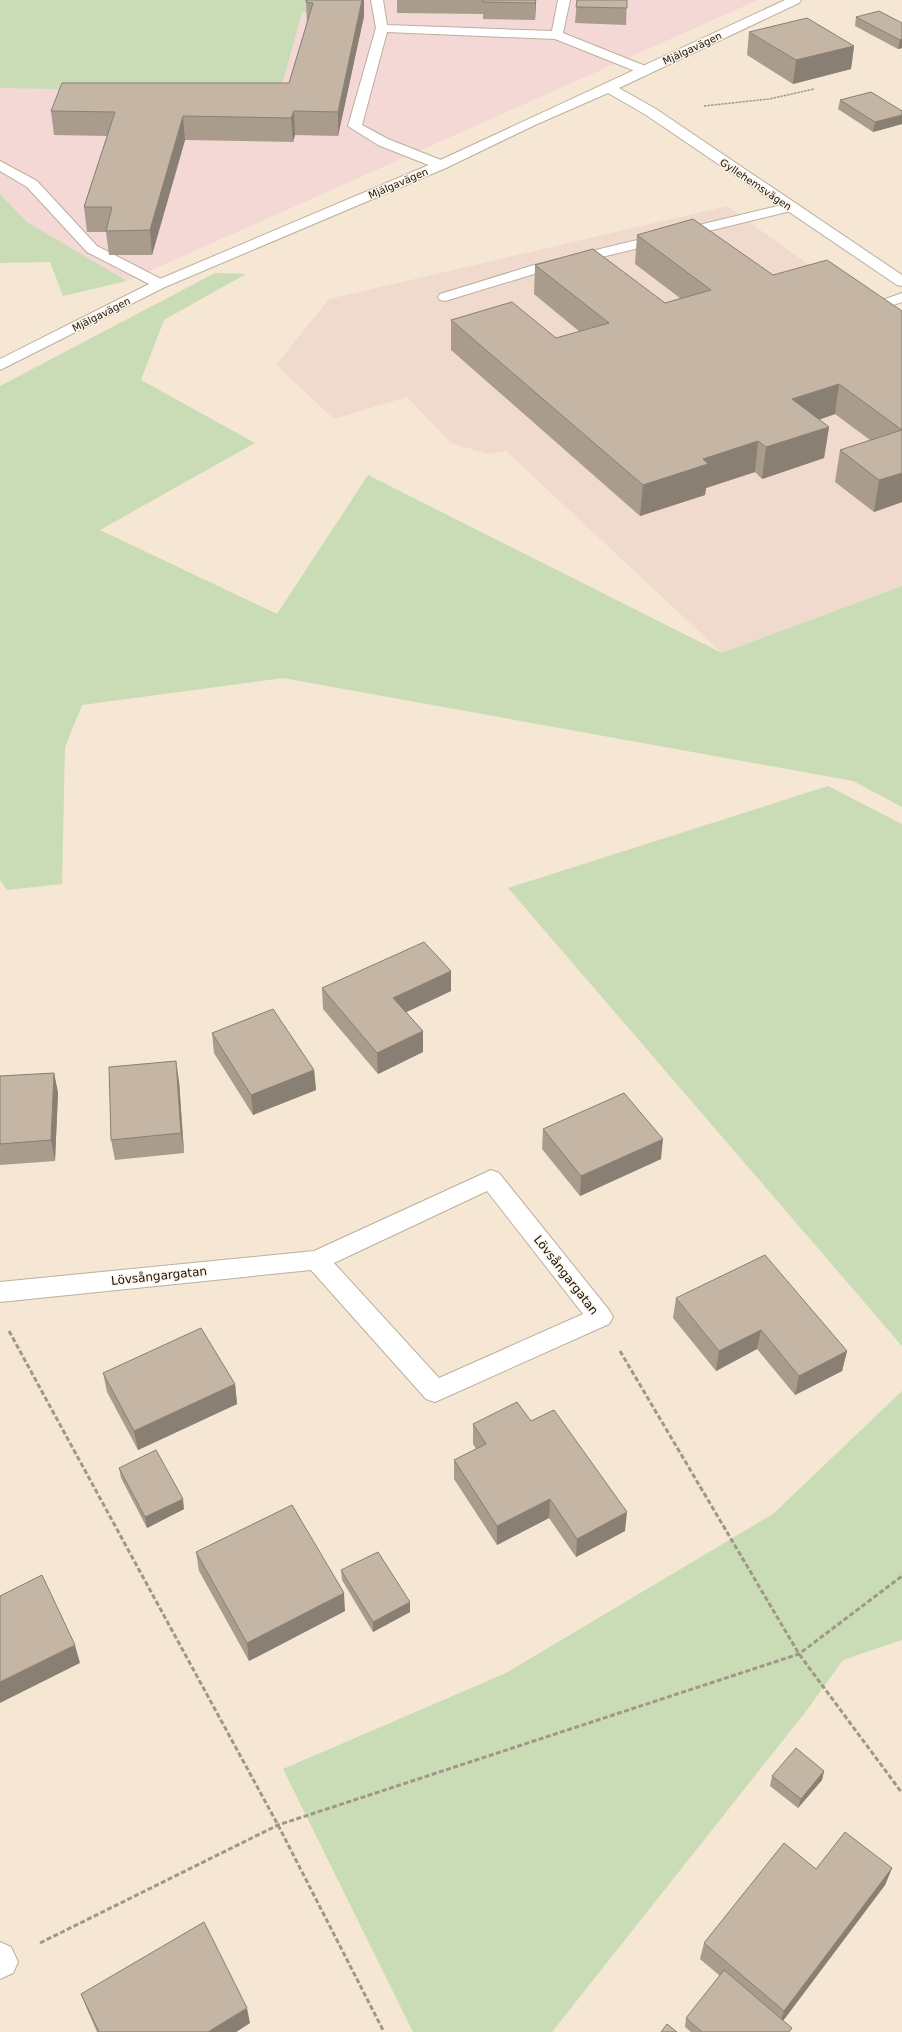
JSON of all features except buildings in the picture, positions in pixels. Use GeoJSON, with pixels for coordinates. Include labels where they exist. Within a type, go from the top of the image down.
{"type":"FeatureCollection","features":[{"type":"Feature","properties":{"kind":"street"},"geometry":{"type":"LineString","coordinates":[[377,0],[382,28],[355,126],[383,142],[441,164]]}},
{"type":"Feature","properties":{"kind":"street"},"geometry":{"type":"LineString","coordinates":[[556,35],[564,0]]}},
{"type":"Feature","properties":{"kind":"street","name":"Mjälgavägen"},"geometry":{"type":"LineString","coordinates":[[0,365],[160,284],[441,164],[530,122],[609,88],[644,70],[795,0]]}},
{"type":"Feature","properties":{"kind":"street"},"geometry":{"type":"LineString","coordinates":[[382,28],[556,35],[644,70]]}},
{"type":"Feature","properties":{"kind":"street","name":"Gyllehemsvägen"},"geometry":{"type":"LineString","coordinates":[[609,88],[651,112],[902,282]]}},
{"type":"Feature","properties":{"kind":"street"},"geometry":{"type":"LineString","coordinates":[[0,165],[32,184],[67,220],[92,249],[160,284]]}},
{"type":"Feature","properties":{"kind":"street"},"geometry":{"type":"LineString","coordinates":[[445,297],[539,268],[790,207]]}},
{"type":"Feature","properties":{"kind":"street"},"geometry":{"type":"LineString","coordinates":[[859,314],[902,297]]}},
{"type":"Feature","properties":{"kind":"street","name":"Lövsångargatan"},"geometry":{"type":"LineString","coordinates":[[0,1292],[317,1260],[491,1179],[600,1317],[435,1391],[317,1260]]}},
{"type":"Feature","properties":{"kind":"path"},"geometry":{"type":"LineString","coordinates":[[651,112],[769,99],[814,89]]}},
{"type":"Feature","properties":{"kind":"path"},"geometry":{"type":"LineString","coordinates":[[600,1317],[799,1654],[902,1793]]}},
{"type":"Feature","properties":{"kind":"path"},"geometry":{"type":"LineString","coordinates":[[8,1328],[278,1825],[384,2032]]}},
{"type":"Feature","properties":{"kind":"path"},"geometry":{"type":"LineString","coordinates":[[1,1961],[278,1825],[799,1654],[902,1576]]}},
{"type":"Feature","properties":{"kind":"shaded area"},"geometry":{"type":"Polygon","coordinates":[[[49,0],[758,0],[127,281],[27,222],[0,194],[0,50],[49,0]]]}},
{"type":"Feature","properties":{"kind":"shaded area"},"geometry":{"type":"Polygon","coordinates":[[[727,206],[902,332],[902,586],[722,653],[506,451],[488,454],[451,443],[407,397],[334,419],[276,365],[329,299],[727,206]]]}},
{"type":"Feature","properties":{"kind":"green space"},"geometry":{"type":"Polygon","coordinates":[[[0,0],[361,0],[362,13],[302,12],[277,103],[161,91],[0,88],[0,0]]]}},
{"type":"Feature","properties":{"kind":"green space"},"geometry":{"type":"Polygon","coordinates":[[[0,194],[27,222],[127,281],[63,296],[50,262],[0,263],[0,194]]]}},
{"type":"Feature","properties":{"kind":"green space"},"geometry":{"type":"Polygon","coordinates":[[[215,273],[246,274],[164,320],[141,380],[255,443],[100,530],[277,614],[368,475],[722,653],[902,586],[902,807],[853,781],[283,678],[82,705],[65,747],[62,884],[7,890],[0,880],[0,386],[215,273]]]}},
{"type":"Feature","properties":{"kind":"green space"},"geometry":{"type":"Polygon","coordinates":[[[828,786],[902,824],[902,1346],[508,888],[828,786]]]}},
{"type":"Feature","properties":{"kind":"green space"},"geometry":{"type":"Polygon","coordinates":[[[902,1391],[902,1640],[843,1660],[807,1710],[552,2032],[413,2032],[283,1769],[506,1673],[773,1514],[902,1391]]]}}]}
